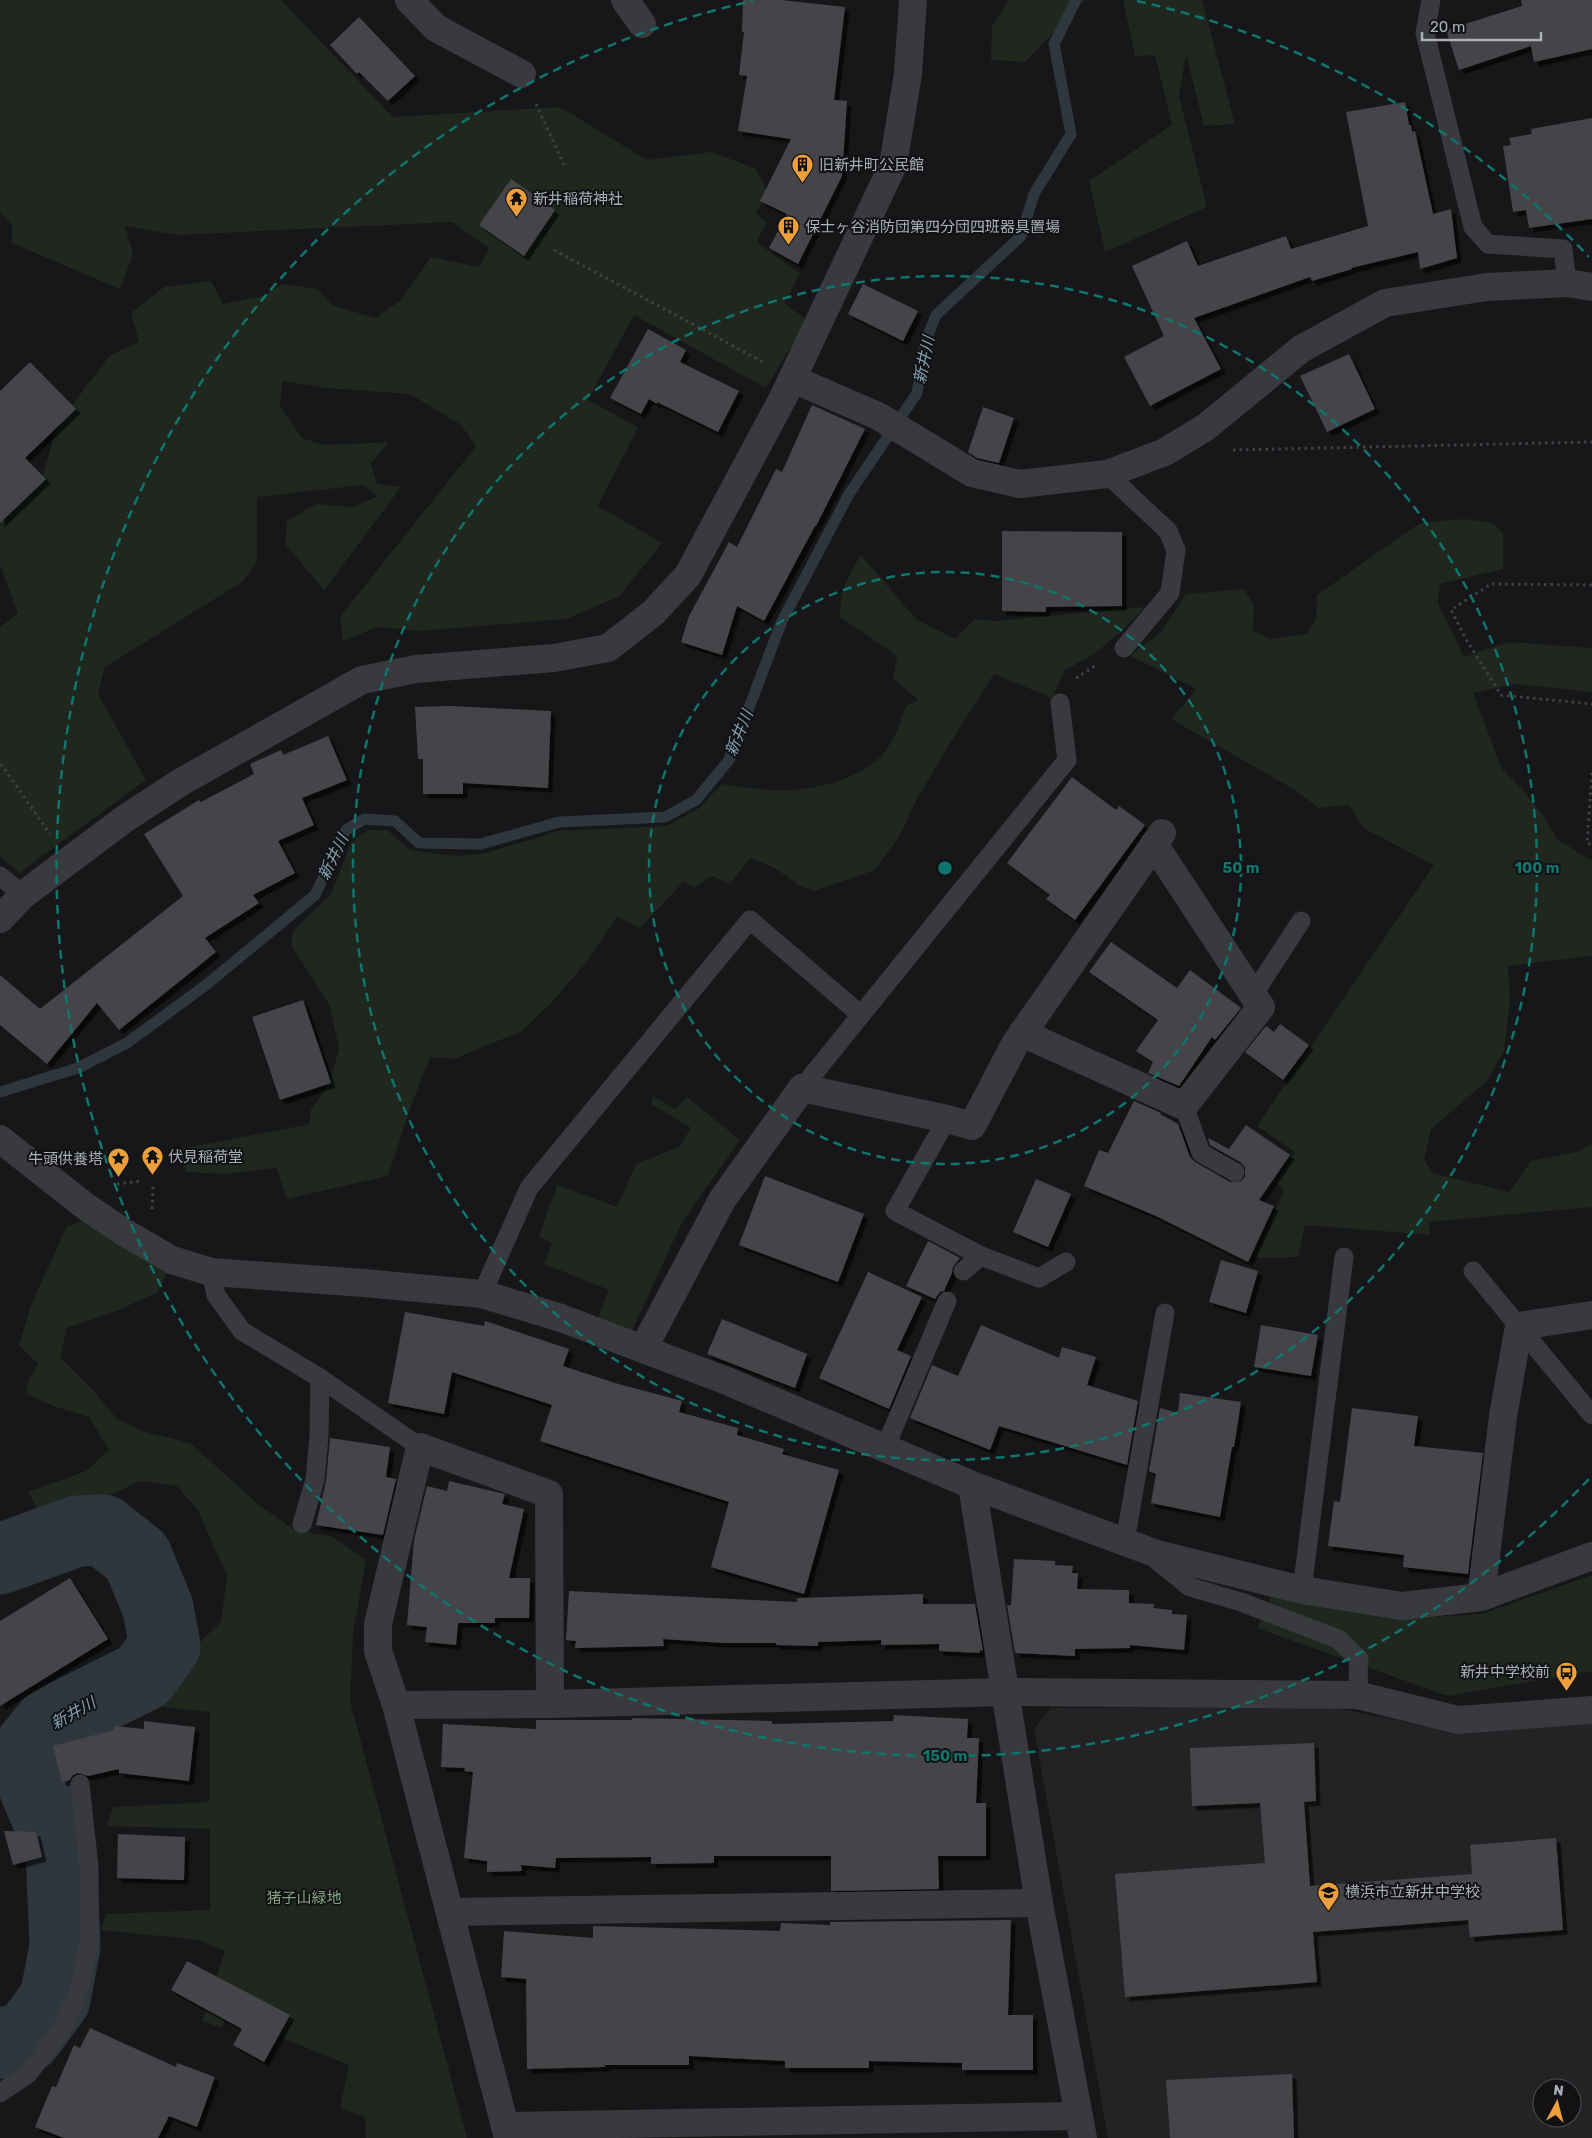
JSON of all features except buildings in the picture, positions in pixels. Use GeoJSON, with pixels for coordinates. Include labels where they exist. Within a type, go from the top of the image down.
{"type":"FeatureCollection","features":[{"type":"Feature","properties":{"kind":"street"},"geometry":{"type":"LineString","coordinates":[[409,0],[436,28],[522,74]]}},
{"type":"Feature","properties":{"kind":"street"},"geometry":{"type":"LineString","coordinates":[[626,0],[642,24]]}},
{"type":"Feature","properties":{"kind":"street"},"geometry":{"type":"LineString","coordinates":[[0,919],[23,895],[123,820],[181,782],[362,680],[416,668],[554,658],[608,648],[654,612],[688,575],[793,379],[892,165],[908,74],[913,0]]}},
{"type":"Feature","properties":{"kind":"street"},"geometry":{"type":"LineString","coordinates":[[793,379],[878,416],[972,473],[1020,484],[1107,474],[1164,452],[1206,428],[1301,348],[1385,303],[1487,287],[1579,285]]}},
{"type":"Feature","properties":{"kind":"street"},"geometry":{"type":"LineString","coordinates":[[643,1349],[722,1200],[802,1088],[972,1126],[1014,1044],[1158,838],[1261,1007],[1184,1106],[1022,1033]]}},
{"type":"Feature","properties":{"kind":"street"},"geometry":{"type":"LineString","coordinates":[[0,1139],[85,1206],[122,1231],[172,1260],[211,1272],[482,1294],[561,1318],[727,1381],[972,1485],[1157,1554],[1302,1590],[1402,1606],[1481,1597],[1592,1556]]}},
{"type":"Feature","properties":{"kind":"street"},"geometry":{"type":"LineString","coordinates":[[1481,1597],[1503,1416],[1519,1326],[1592,1315]]}},
{"type":"Feature","properties":{"kind":"street"},"geometry":{"type":"LineString","coordinates":[[550,1704],[549,1494],[420,1447],[378,1624],[378,1652],[396,1705],[507,2132],[1081,2127],[1040,1903],[972,1485]]}},
{"type":"Feature","properties":{"kind":"street"},"geometry":{"type":"LineString","coordinates":[[396,1705],[550,1704],[1005,1692],[1356,1696],[1458,1720],[1592,1710]]}},
{"type":"Feature","properties":{"kind":"street"},"geometry":{"type":"LineString","coordinates":[[450,1912],[1040,1903]]}},
{"type":"Feature","properties":{"kind":"lane"},"geometry":{"type":"LineString","coordinates":[[1431,0],[1425,33],[1473,227],[1488,244],[1563,249],[1579,285]]}},
{"type":"Feature","properties":{"kind":"lane"},"geometry":{"type":"LineString","coordinates":[[1107,474],[1168,531],[1176,550],[1170,593],[1124,648]]}},
{"type":"Feature","properties":{"kind":"lane"},"geometry":{"type":"LineString","coordinates":[[802,1088],[1067,760],[1060,703]]}},
{"type":"Feature","properties":{"kind":"lane"},"geometry":{"type":"LineString","coordinates":[[0,876],[23,895]]}},
{"type":"Feature","properties":{"kind":"lane"},"geometry":{"type":"LineString","coordinates":[[482,1294],[529,1188],[750,920],[861,1015]]}},
{"type":"Feature","properties":{"kind":"lane"},"geometry":{"type":"LineString","coordinates":[[1253,995],[1301,921]]}},
{"type":"Feature","properties":{"kind":"lane"},"geometry":{"type":"LineString","coordinates":[[1184,1106],[1201,1153],[1235,1172]]}},
{"type":"Feature","properties":{"kind":"lane"},"geometry":{"type":"LineString","coordinates":[[947,1119],[895,1212],[981,1256],[1039,1278],[1066,1262]]}},
{"type":"Feature","properties":{"kind":"lane"},"geometry":{"type":"LineString","coordinates":[[963,1272],[981,1256]]}},
{"type":"Feature","properties":{"kind":"lane"},"geometry":{"type":"LineString","coordinates":[[1302,1590],[1344,1257]]}},
{"type":"Feature","properties":{"kind":"lane"},"geometry":{"type":"LineString","coordinates":[[1473,1271],[1592,1415]]}},
{"type":"Feature","properties":{"kind":"lane"},"geometry":{"type":"LineString","coordinates":[[211,1272],[216,1295],[242,1331],[320,1378],[420,1447]]}},
{"type":"Feature","properties":{"kind":"lane"},"geometry":{"type":"LineString","coordinates":[[885,1448],[947,1301]]}},
{"type":"Feature","properties":{"kind":"lane"},"geometry":{"type":"LineString","coordinates":[[1165,1313],[1134,1545],[1190,1587],[1241,1602],[1338,1639],[1359,1659],[1357,1671],[1360,1682],[1356,1696]]}},
{"type":"Feature","properties":{"kind":"lane"},"geometry":{"type":"LineString","coordinates":[[302,1524],[315,1480],[319,1437],[320,1378]]}},
{"type":"Feature","properties":{"kind":"lane"},"geometry":{"type":"LineString","coordinates":[[0,2093],[28,2074],[62,2029],[79,1991],[89,1943],[89,1867],[80,1784]]}},
{"type":"Feature","properties":{"kind":"path"},"geometry":{"type":"LineString","coordinates":[[522,74],[564,165]]}},
{"type":"Feature","properties":{"kind":"path"},"geometry":{"type":"LineString","coordinates":[[554,250],[793,379]]}},
{"type":"Feature","properties":{"kind":"path"},"geometry":{"type":"LineString","coordinates":[[1223,451],[1592,442]]}},
{"type":"Feature","properties":{"kind":"path"},"geometry":{"type":"LineString","coordinates":[[1592,585],[1491,584],[1451,610],[1467,641],[1501,695],[1592,704]]}},
{"type":"Feature","properties":{"kind":"path"},"geometry":{"type":"LineString","coordinates":[[1060,703],[1075,678],[1124,648]]}},
{"type":"Feature","properties":{"kind":"path"},"geometry":{"type":"LineString","coordinates":[[1,764],[52,838]]}},
{"type":"Feature","properties":{"kind":"path"},"geometry":{"type":"LineString","coordinates":[[1592,773],[1587,843],[1592,846]]}},
{"type":"Feature","properties":{"kind":"path"},"geometry":{"type":"LineString","coordinates":[[108,1184],[141,1181]]}},
{"type":"Feature","properties":{"kind":"path"},"geometry":{"type":"LineString","coordinates":[[152,1212],[153,1187]]}},
{"type":"Feature","properties":{"kind":"shaded area","name":"横浜市立新井中学校"},"geometry":{"type":"Polygon","coordinates":[[[1326,1706],[1464,1734],[1592,1722],[1592,2138],[1108,2138],[1034,1729],[1051,1708],[1326,1706]]]}},
{"type":"Feature","properties":{"kind":"green space"},"geometry":{"type":"Polygon","coordinates":[[[0,0],[281,0],[393,117],[560,107],[647,160],[711,152],[755,168],[768,193],[756,212],[766,223],[757,242],[800,274],[784,303],[807,320],[766,388],[634,315],[588,400],[638,427],[598,506],[662,543],[620,596],[566,619],[420,631],[377,627],[343,641],[340,617],[476,446],[461,425],[410,394],[326,388],[282,381],[280,406],[302,438],[324,445],[389,442],[371,463],[377,484],[401,487],[324,590],[285,544],[287,521],[316,504],[354,507],[378,496],[363,485],[257,497],[257,562],[242,582],[105,667],[98,694],[146,780],[19,873],[0,856],[0,627],[18,613],[0,565],[0,517],[42,479],[57,425],[110,355],[139,342],[131,313],[164,287],[211,281],[223,304],[262,296],[283,284],[317,289],[332,305],[375,318],[400,301],[431,257],[479,267],[489,248],[452,222],[177,235],[125,226],[133,254],[120,289],[12,243],[12,225],[0,212],[0,0]]]}},
{"type":"Feature","properties":{"kind":"green space"},"geometry":{"type":"Polygon","coordinates":[[[1009,0],[1085,0],[1025,62],[991,60],[992,26],[1009,0]]]}},
{"type":"Feature","properties":{"kind":"green space"},"geometry":{"type":"Polygon","coordinates":[[[1123,0],[1202,0],[1235,124],[1204,126],[1186,54],[1179,96],[1207,207],[1105,252],[1089,181],[1172,125],[1155,55],[1135,56],[1123,0]]]}},
{"type":"Feature","properties":{"kind":"green space"},"geometry":{"type":"Polygon","coordinates":[[[1465,519],[1492,523],[1503,533],[1503,569],[1440,584],[1438,603],[1464,657],[1509,642],[1592,648],[1592,692],[1515,684],[1473,693],[1502,769],[1523,790],[1546,819],[1556,838],[1592,861],[1592,956],[1508,966],[1510,1001],[1504,1051],[1487,1081],[1431,1129],[1424,1160],[1433,1173],[1509,1192],[1531,1161],[1580,1151],[1592,1144],[1592,1207],[1429,1222],[1430,1235],[1305,1225],[1298,1257],[1256,1258],[1284,1189],[1276,1184],[1295,1152],[1257,1126],[1434,865],[1365,829],[1348,805],[1319,808],[1295,790],[1171,719],[1197,689],[1130,656],[1161,632],[1186,594],[1244,589],[1254,606],[1253,630],[1269,639],[1306,634],[1316,620],[1317,595],[1420,523],[1465,519]]]}},
{"type":"Feature","properties":{"kind":"green space"},"geometry":{"type":"Polygon","coordinates":[[[861,555],[916,619],[955,639],[975,619],[995,621],[1145,607],[1123,630],[1094,654],[1065,670],[1052,698],[994,674],[917,799],[900,835],[875,870],[814,891],[800,886],[775,868],[750,858],[730,884],[712,876],[694,888],[684,881],[640,928],[617,917],[585,964],[551,1003],[522,1031],[454,1059],[430,1057],[411,1106],[388,1176],[287,1199],[277,1168],[226,1174],[186,1172],[180,1149],[310,1124],[311,1109],[329,1084],[339,1049],[330,1006],[291,945],[293,931],[331,894],[351,843],[367,830],[387,830],[410,850],[455,856],[486,853],[559,831],[667,826],[699,808],[722,784],[769,790],[816,787],[830,784],[855,774],[877,760],[891,742],[906,706],[919,700],[893,679],[897,656],[840,617],[841,599],[845,584],[861,555]]]}},
{"type":"Feature","properties":{"kind":"green space"},"geometry":{"type":"Polygon","coordinates":[[[653,1096],[675,1109],[687,1097],[740,1140],[682,1222],[631,1333],[597,1320],[609,1290],[544,1264],[552,1243],[539,1236],[557,1185],[617,1207],[636,1164],[679,1147],[691,1128],[651,1104],[653,1096]]]}},
{"type":"Feature","properties":{"kind":"green space","name":"猪子山緑地"},"geometry":{"type":"Polygon","coordinates":[[[82,1221],[168,1270],[158,1292],[119,1310],[67,1328],[60,1357],[94,1391],[117,1419],[142,1431],[190,1443],[259,1505],[296,1531],[331,1536],[366,1560],[353,1633],[350,1701],[467,2138],[366,2138],[365,2117],[340,2108],[349,2065],[285,2039],[268,2006],[232,2000],[222,2028],[202,2021],[225,1951],[199,1940],[101,1930],[106,1914],[210,1910],[210,1829],[107,1826],[113,1807],[209,1802],[210,1712],[162,1707],[56,1732],[38,1717],[133,1652],[198,1644],[221,1622],[227,1576],[198,1510],[177,1486],[139,1481],[104,1499],[83,1519],[46,1524],[28,1492],[86,1471],[109,1450],[89,1417],[56,1407],[26,1394],[29,1379],[38,1364],[19,1345],[31,1305],[67,1226],[82,1221]]]}},
{"type":"Feature","properties":{"kind":"green space"},"geometry":{"type":"Polygon","coordinates":[[[1592,1575],[1592,1671],[1448,1696],[1257,1628],[1271,1596],[1413,1618],[1482,1614],[1592,1575]]]}},
{"type":"Feature","properties":{"kind":"waterway","name":"新井川"},"geometry":{"type":"LineString","coordinates":[[0,1092],[78,1068],[127,1043],[206,985],[315,895],[346,830],[364,819],[395,821],[419,843],[481,844],[559,822],[665,817],[696,800],[729,760],[782,621],[849,494],[917,393],[925,343],[936,315],[1021,236],[1034,194],[1071,134],[1054,44],[1076,0]]}},
{"type":"Feature","properties":{"kind":"waterway","name":"新井川"},"geometry":{"type":"LineString","coordinates":[[0,1559],[77,1531],[103,1530],[137,1557],[158,1608],[165,1646],[143,1676],[49,1723],[26,1752],[29,1775],[61,1851],[65,1946],[55,1999],[27,2037],[0,2043]]}},
{"type":"Feature","properties":{"kind":"place","name":"旧新井町公民館"},"geometry":{"type":"Point","coordinates":[803,184]}},
{"type":"Feature","properties":{"kind":"place","name":"新井稲荷神社"},"geometry":{"type":"Point","coordinates":[517,218]}},
{"type":"Feature","properties":{"kind":"place","name":"保士ヶ谷消防団第四分団四班器具置場"},"geometry":{"type":"Point","coordinates":[789,246]}},
{"type":"Feature","properties":{"kind":"place","name":"伏見稲荷堂"},"geometry":{"type":"Point","coordinates":[152,1176]}},
{"type":"Feature","properties":{"kind":"place","name":"牛頭供養塔"},"geometry":{"type":"Point","coordinates":[119,1178]}},
{"type":"Feature","properties":{"kind":"place","name":"新井中学校前"},"geometry":{"type":"Point","coordinates":[1566,1691]}},
{"type":"Feature","properties":{"kind":"place","name":"横浜市立新井中学校"},"geometry":{"type":"Point","coordinates":[1329,1911]}}]}
